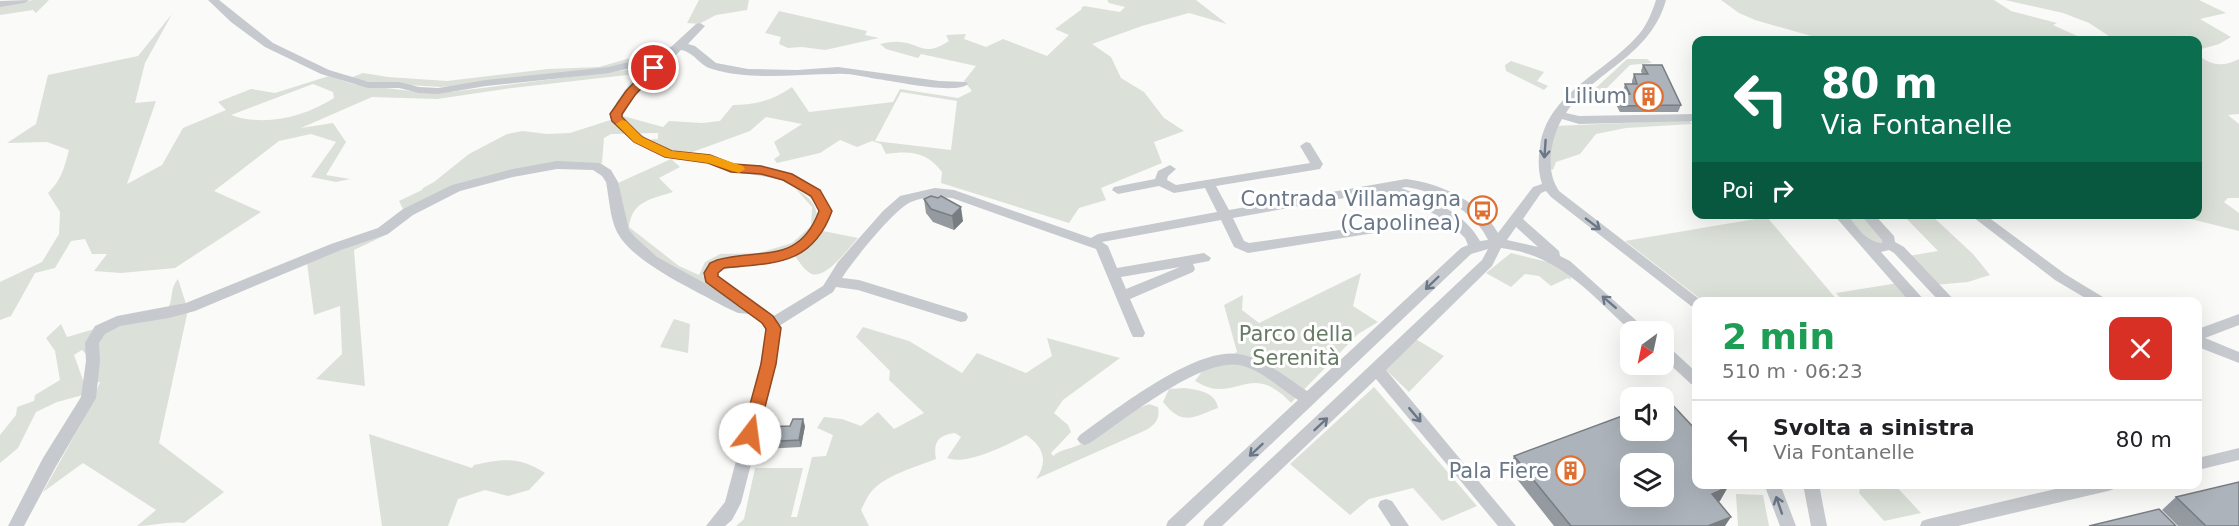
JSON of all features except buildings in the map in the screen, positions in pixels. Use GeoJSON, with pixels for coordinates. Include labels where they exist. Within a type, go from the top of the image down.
{"type":"FeatureCollection","features":[{"type":"Feature","properties":{"kind":"street"},"geometry":{"type":"LineString","coordinates":[[0,4],[24,0]]}},
{"type":"Feature","properties":{"kind":"street"},"geometry":{"type":"LineString","coordinates":[[213,0],[235,20],[270,45],[325,72],[368,84],[399,85],[420,90],[438,92],[486,83],[609,70],[640,63],[680,46],[691,48],[707,64],[727,69],[772,74],[848,70],[939,84],[962,84]]}},
{"type":"Feature","properties":{"kind":"street"},"geometry":{"type":"LineString","coordinates":[[1661,0],[1652,23],[1640,40],[1592,78],[1558,115],[1546,138],[1544,164],[1548,186],[1567,204],[1692,299]]}},
{"type":"Feature","properties":{"kind":"street"},"geometry":{"type":"LineString","coordinates":[[700,26],[630,93],[618,110],[616,118],[638,139],[670,154],[710,159],[731,168],[761,170],[788,177],[816,193],[826,211],[819,230],[801,248],[777,258],[715,266],[711,273],[711,278],[772,324],[774,333],[733,503],[726,515],[714,526]]}},
{"type":"Feature","properties":{"kind":"street"},"geometry":{"type":"LineString","coordinates":[[1558,115],[1579,120],[1692,118]]}},
{"type":"Feature","properties":{"kind":"street"},"geometry":{"type":"LineString","coordinates":[[1118,190],[1161,182],[1174,189],[1316,166],[1306,146]]}},
{"type":"Feature","properties":{"kind":"street"},"geometry":{"type":"LineString","coordinates":[[16,526],[49,463],[88,398],[93,361],[92,343],[100,330],[117,321],[169,313],[190,307],[336,247],[384,231],[422,204],[473,182],[557,165],[596,166],[607,173],[612,182],[623,231],[652,260],[730,303],[743,309],[753,309]]}},
{"type":"Feature","properties":{"kind":"street"},"geometry":{"type":"LineString","coordinates":[[1161,182],[1162,174],[1170,169]]}},
{"type":"Feature","properties":{"kind":"street"},"geometry":{"type":"LineString","coordinates":[[1094,243],[1098,238],[1107,236],[1413,183],[1439,192],[1476,216],[1489,228],[1497,244]]}},
{"type":"Feature","properties":{"kind":"street"},"geometry":{"type":"LineString","coordinates":[[1209,184],[1239,244],[1248,248],[1431,220],[1455,221]]}},
{"type":"Feature","properties":{"kind":"street"},"geometry":{"type":"LineString","coordinates":[[1210,526],[1377,370],[1487,263],[1497,244],[1537,190],[1548,186]]}},
{"type":"Feature","properties":{"kind":"street"},"geometry":{"type":"LineString","coordinates":[[1383,187],[1410,195],[1455,221],[1470,232],[1475,245]]}},
{"type":"Feature","properties":{"kind":"street"},"geometry":{"type":"LineString","coordinates":[[772,324],[820,295],[833,282],[843,265],[905,199],[925,193],[944,192],[1101,246],[1120,272],[1130,293],[1138,333]]}},
{"type":"Feature","properties":{"kind":"street"},"geometry":{"type":"LineString","coordinates":[[1395,226],[1439,192]]}},
{"type":"Feature","properties":{"kind":"street"},"geometry":{"type":"LineString","coordinates":[[1517,218],[1630,321]]}},
{"type":"Feature","properties":{"kind":"street"},"geometry":{"type":"LineString","coordinates":[[1844,219],[1914,297]]}},
{"type":"Feature","properties":{"kind":"street"},"geometry":{"type":"LineString","coordinates":[[1871,219],[1887,236],[1889,244],[1899,250],[1944,297]]}},
{"type":"Feature","properties":{"kind":"street"},"geometry":{"type":"LineString","coordinates":[[1982,219],[2053,273],[2095,297]]}},
{"type":"Feature","properties":{"kind":"street"},"geometry":{"type":"LineString","coordinates":[[1174,526],[1466,251],[1475,245],[1497,244],[1540,253],[1565,264]]}},
{"type":"Feature","properties":{"kind":"street"},"geometry":{"type":"LineString","coordinates":[[1867,245],[1879,248],[1889,244]]}},
{"type":"Feature","properties":{"kind":"street"},"geometry":{"type":"LineString","coordinates":[[1120,272],[1204,258]]}},
{"type":"Feature","properties":{"kind":"street"},"geometry":{"type":"LineString","coordinates":[[1130,293],[1188,269],[1185,261]]}},
{"type":"Feature","properties":{"kind":"street"},"geometry":{"type":"LineString","coordinates":[[833,282],[876,290],[961,317]]}},
{"type":"Feature","properties":{"kind":"street"},"geometry":{"type":"LineString","coordinates":[[2202,332],[2239,318]]}},
{"type":"Feature","properties":{"kind":"street"},"geometry":{"type":"LineString","coordinates":[[2202,343],[2239,358]]}},
{"type":"Feature","properties":{"kind":"street"},"geometry":{"type":"LineString","coordinates":[[1085,439],[1188,371],[1219,359],[1234,358],[1244,361],[1263,370],[1309,400]]}},
{"type":"Feature","properties":{"kind":"street"},"geometry":{"type":"LineString","coordinates":[[1674,360],[1692,376]]}},
{"type":"Feature","properties":{"kind":"street"},"geometry":{"type":"LineString","coordinates":[[1377,370],[1508,526]]}},
{"type":"Feature","properties":{"kind":"street"},"geometry":{"type":"LineString","coordinates":[[2202,463],[2239,454]]}},
{"type":"Feature","properties":{"kind":"street"},"geometry":{"type":"LineString","coordinates":[[1774,489],[1788,526]]}},
{"type":"Feature","properties":{"kind":"street"},"geometry":{"type":"LineString","coordinates":[[1812,489],[1819,526]]}},
{"type":"Feature","properties":{"kind":"street"},"geometry":{"type":"LineString","coordinates":[[1933,526],[2087,489]]}},
{"type":"Feature","properties":{"kind":"street"},"geometry":{"type":"LineString","coordinates":[[1386,506],[1401,526]]}},
{"type":"Feature","properties":{"kind":"green space"},"geometry":{"type":"Polygon","coordinates":[[[49,0],[36,13],[33,10],[0,15],[0,5],[49,0]]]}},
{"type":"Feature","properties":{"kind":"green space"},"geometry":{"type":"Polygon","coordinates":[[[699,0],[749,0],[747,10],[716,15],[699,24],[687,23],[699,0]]]}},
{"type":"Feature","properties":{"kind":"green space"},"geometry":{"type":"Polygon","coordinates":[[[1107,0],[1196,0],[1227,24],[1189,13],[1142,26],[1092,44],[1111,57],[1121,78],[1144,92],[1164,118],[1184,131],[1154,142],[1162,163],[1101,188],[1106,200],[1079,208],[1069,223],[941,183],[942,172],[924,156],[910,153],[886,154],[881,144],[872,141],[857,147],[840,140],[820,153],[777,163],[774,159],[780,155],[774,142],[802,124],[766,117],[750,131],[687,154],[674,153],[645,140],[658,139],[658,133],[611,134],[604,138],[602,163],[552,163],[464,182],[403,209],[399,201],[434,182],[469,154],[507,134],[523,131],[547,134],[570,133],[623,116],[663,127],[669,121],[702,123],[720,121],[733,105],[764,101],[792,87],[809,112],[893,102],[900,89],[958,98],[972,91],[964,81],[976,66],[921,54],[918,58],[886,49],[880,44],[897,42],[928,49],[949,41],[946,35],[966,34],[964,39],[986,47],[1003,39],[1047,56],[1069,35],[1055,29],[1084,6],[1120,12],[1125,7],[1109,3],[1107,0]],[[901,92],[875,141],[951,150],[957,101],[901,92]]]}},
{"type":"Feature","properties":{"kind":"green space"},"geometry":{"type":"Polygon","coordinates":[[[1721,0],[1994,0],[2011,11],[2057,23],[2053,25],[2077,36],[1811,36],[1739,13],[1721,0]]]}},
{"type":"Feature","properties":{"kind":"green space"},"geometry":{"type":"Polygon","coordinates":[[[2005,0],[2199,0],[2226,13],[2200,19],[2231,37],[2219,44],[2202,49],[2202,36],[2109,36],[2089,23],[2063,13],[2005,0]]]}},
{"type":"Feature","properties":{"kind":"green space"},"geometry":{"type":"Polygon","coordinates":[[[779,11],[867,31],[865,35],[879,38],[825,50],[788,48],[779,44],[781,37],[765,33],[779,11]]]}},
{"type":"Feature","properties":{"kind":"green space"},"geometry":{"type":"Polygon","coordinates":[[[172,14],[145,63],[135,103],[156,101],[127,184],[162,165],[183,128],[226,110],[218,102],[251,89],[275,93],[329,76],[353,84],[419,92],[450,92],[626,70],[656,61],[657,64],[620,103],[616,103],[636,74],[437,99],[372,97],[301,128],[333,123],[346,142],[326,175],[350,179],[336,182],[311,177],[336,142],[311,134],[279,141],[214,191],[261,212],[175,268],[121,273],[94,271],[107,254],[92,254],[85,239],[71,241],[55,268],[35,273],[11,316],[0,320],[0,282],[42,262],[59,234],[60,212],[48,193],[64,168],[69,150],[47,142],[7,143],[36,124],[48,75],[138,56],[172,14]],[[313,84],[231,115],[257,120],[284,118],[322,105],[334,98],[333,92],[313,84]]]}},
{"type":"Feature","properties":{"kind":"green space"},"geometry":{"type":"Polygon","coordinates":[[[658,52],[626,65],[598,70],[441,87],[375,83],[350,78],[363,73],[447,81],[548,69],[599,67],[658,52]]]}},
{"type":"Feature","properties":{"kind":"green space"},"geometry":{"type":"Polygon","coordinates":[[[2202,57],[2218,64],[2239,59],[2239,114],[2228,115],[2239,124],[2239,198],[2228,198],[2224,202],[2239,213],[2239,231],[2191,219],[2202,219],[2202,57]]]}},
{"type":"Feature","properties":{"kind":"green space"},"geometry":{"type":"Polygon","coordinates":[[[1627,59],[1647,59],[1652,63],[1630,65],[1600,95],[1584,99],[1627,59]]]}},
{"type":"Feature","properties":{"kind":"green space"},"geometry":{"type":"Polygon","coordinates":[[[1511,61],[1544,72],[1537,81],[1548,86],[1544,90],[1506,71],[1505,65],[1511,61]]]}},
{"type":"Feature","properties":{"kind":"green space"},"geometry":{"type":"Polygon","coordinates":[[[1689,120],[1692,124],[1626,128],[1596,134],[1580,154],[1556,162],[1553,170],[1547,168],[1555,126],[1689,120]]]}},
{"type":"Feature","properties":{"kind":"green space"},"geometry":{"type":"Polygon","coordinates":[[[671,159],[680,167],[659,178],[673,192],[650,199],[638,206],[629,227],[679,266],[699,275],[705,262],[720,254],[759,253],[792,243],[811,226],[812,207],[795,188],[814,205],[817,218],[815,225],[804,239],[791,249],[707,270],[703,275],[706,280],[736,301],[652,257],[624,227],[618,183],[671,159]]]}},
{"type":"Feature","properties":{"kind":"green space"},"geometry":{"type":"Polygon","coordinates":[[[1755,219],[1769,219],[1835,297],[1698,297],[1625,241],[1755,219]]]}},
{"type":"Feature","properties":{"kind":"green space"},"geometry":{"type":"Polygon","coordinates":[[[1846,219],[1867,219],[1883,236],[1883,244],[1874,244],[1846,219]]]}},
{"type":"Feature","properties":{"kind":"green space"},"geometry":{"type":"Polygon","coordinates":[[[1907,219],[1935,219],[1973,254],[1990,275],[1968,282],[1935,285],[1908,256],[1938,251],[1907,219]]]}},
{"type":"Feature","properties":{"kind":"green space"},"geometry":{"type":"Polygon","coordinates":[[[823,231],[858,238],[829,269],[822,273],[810,273],[794,255],[811,246],[823,231]]]}},
{"type":"Feature","properties":{"kind":"green space"},"geometry":{"type":"Polygon","coordinates":[[[388,234],[354,250],[365,386],[316,379],[342,354],[340,306],[314,315],[307,263],[379,235],[388,234]]]}},
{"type":"Feature","properties":{"kind":"green space"},"geometry":{"type":"Polygon","coordinates":[[[1511,253],[1552,263],[1571,277],[1570,280],[1568,278],[1551,286],[1539,276],[1525,274],[1511,287],[1486,273],[1511,253]]]}},
{"type":"Feature","properties":{"kind":"green space","name":"Parco della Serenità"},"geometry":{"type":"Polygon","coordinates":[[[1361,273],[1353,306],[1378,322],[1358,334],[1291,403],[1276,390],[1264,384],[1253,383],[1221,389],[1209,388],[1195,381],[1203,370],[1237,352],[1224,305],[1243,295],[1242,310],[1259,323],[1361,273]]]}},
{"type":"Feature","properties":{"kind":"green space"},"geometry":{"type":"Polygon","coordinates":[[[178,279],[188,310],[159,443],[224,492],[184,523],[137,526],[156,510],[83,463],[43,492],[89,409],[100,382],[92,382],[87,355],[82,350],[74,355],[83,380],[83,395],[57,402],[36,412],[18,448],[0,463],[0,435],[16,415],[17,407],[34,401],[35,395],[60,380],[55,351],[46,338],[61,324],[67,337],[168,308],[173,287],[178,279]]]}},
{"type":"Feature","properties":{"kind":"green space"},"geometry":{"type":"Polygon","coordinates":[[[1898,283],[1911,297],[1840,297],[1836,293],[1898,283]]]}},
{"type":"Feature","properties":{"kind":"green space"},"geometry":{"type":"Polygon","coordinates":[[[674,319],[690,324],[688,353],[660,347],[674,319]]]}},
{"type":"Feature","properties":{"kind":"green space"},"geometry":{"type":"Polygon","coordinates":[[[863,327],[909,341],[962,373],[977,353],[1026,373],[1052,356],[1047,338],[1120,358],[1063,400],[1054,413],[1068,425],[1071,432],[1051,453],[1053,456],[1079,445],[1149,404],[1158,407],[1158,418],[1146,430],[1036,479],[1042,466],[1042,454],[1037,444],[1026,435],[976,457],[955,460],[947,458],[961,437],[955,433],[949,434],[938,440],[935,448],[936,459],[892,476],[871,492],[861,510],[869,526],[736,526],[744,519],[755,468],[803,468],[791,517],[797,517],[812,457],[826,456],[833,435],[817,428],[824,417],[842,419],[861,426],[878,412],[894,429],[924,413],[889,380],[890,371],[856,337],[863,327]]]}},
{"type":"Feature","properties":{"kind":"green space"},"geometry":{"type":"Polygon","coordinates":[[[1414,338],[1444,356],[1409,392],[1384,368],[1414,338]]]}},
{"type":"Feature","properties":{"kind":"green space"},"geometry":{"type":"Polygon","coordinates":[[[1374,387],[1477,506],[1442,521],[1413,488],[1369,499],[1350,515],[1290,464],[1374,387]]]}},
{"type":"Feature","properties":{"kind":"green space"},"geometry":{"type":"Polygon","coordinates":[[[1185,388],[1210,395],[1214,398],[1218,408],[1195,417],[1177,415],[1163,402],[1169,389],[1185,388]]]}},
{"type":"Feature","properties":{"kind":"green space"},"geometry":{"type":"Polygon","coordinates":[[[369,434],[472,468],[474,465],[511,460],[527,464],[545,473],[529,490],[508,496],[485,490],[458,499],[448,526],[382,526],[369,434]]]}},
{"type":"Feature","properties":{"kind":"green space"},"geometry":{"type":"Polygon","coordinates":[[[1860,489],[1899,489],[1921,513],[1884,521],[1859,493],[1860,489]]]}},
{"type":"Feature","properties":{"kind":"green space"},"geometry":{"type":"Polygon","coordinates":[[[1736,494],[1763,495],[1769,526],[1738,526],[1736,494]]]}},
{"type":"Feature","properties":{"kind":"slow traffic"},"geometry":{"type":"LineString","coordinates":[[622,124],[638,139],[670,154],[710,159],[739,169]]}},
{"type":"Feature","properties":{"kind":"place","name":"Lilium"},"geometry":{"type":"Point","coordinates":[1648,96]}},
{"type":"Feature","properties":{"kind":"place","name":"Contrada Villamagna (Capolinea)"},"geometry":{"type":"Point","coordinates":[1482,211]}},
{"type":"Feature","properties":{"kind":"place","name":"Pala Fiere"},"geometry":{"type":"Point","coordinates":[1570,471]}},
{"type":"Feature","properties":{"kind":"route"},"geometry":{"type":"LineString","coordinates":[[654,68],[630,93],[616,114],[616,118],[638,139],[670,154],[710,159],[731,168],[761,170],[788,177],[804,184],[816,193],[826,211],[819,230],[808,244],[801,248],[777,258],[722,264],[715,266],[711,273],[711,278],[768,320],[774,328],[768,364],[750,434]]}}]}
